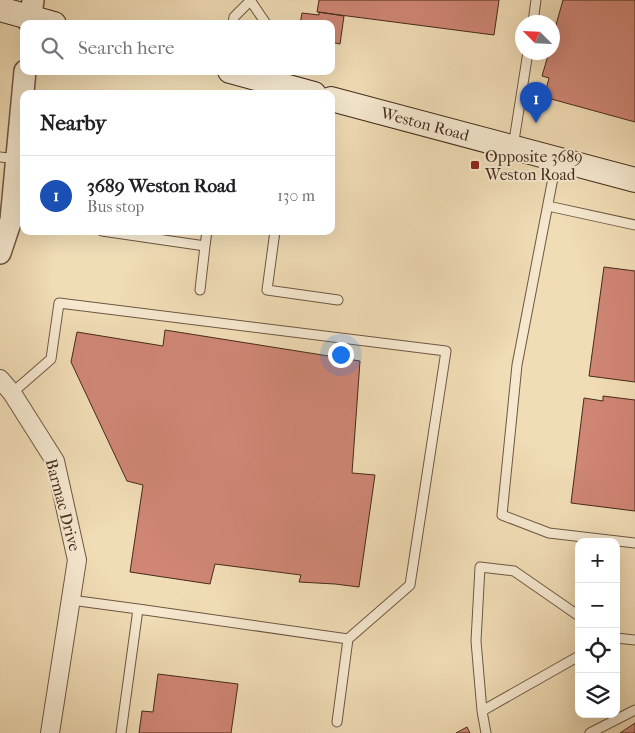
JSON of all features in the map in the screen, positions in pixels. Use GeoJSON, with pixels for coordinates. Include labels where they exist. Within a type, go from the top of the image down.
{"type":"FeatureCollection","features":[{"type":"Feature","properties":{"kind":"main road"},"geometry":{"type":"LineString","coordinates":[[0,9],[37,16]]}},
{"type":"Feature","properties":{"kind":"main road"},"geometry":{"type":"LineString","coordinates":[[258,75],[295,90]]}},
{"type":"Feature","properties":{"kind":"main road","name":"Weston Road"},"geometry":{"type":"LineString","coordinates":[[335,99],[635,180]]}},
{"type":"Feature","properties":{"kind":"street"},"geometry":{"type":"LineString","coordinates":[[21,90],[24,75]]}},
{"type":"Feature","properties":{"kind":"street"},"geometry":{"type":"LineString","coordinates":[[0,253],[18,216],[8,158],[20,97]]}},
{"type":"Feature","properties":{"kind":"street","name":"Barmac Drive"},"geometry":{"type":"LineString","coordinates":[[0,379],[12,392],[54,461],[77,560],[50,733]]}},
{"type":"Feature","properties":{"kind":"lane"},"geometry":{"type":"LineString","coordinates":[[534,15],[536,0]]}},
{"type":"Feature","properties":{"kind":"lane"},"geometry":{"type":"LineString","coordinates":[[234,20],[234,17],[249,1],[263,20]]}},
{"type":"Feature","properties":{"kind":"lane"},"geometry":{"type":"LineString","coordinates":[[513,147],[527,60]]}},
{"type":"Feature","properties":{"kind":"lane"},"geometry":{"type":"LineString","coordinates":[[558,159],[517,365],[502,515],[549,533],[635,543]]}},
{"type":"Feature","properties":{"kind":"lane"},"geometry":{"type":"LineString","coordinates":[[548,206],[635,225]]}},
{"type":"Feature","properties":{"kind":"lane"},"geometry":{"type":"LineString","coordinates":[[129,235],[205,246]]}},
{"type":"Feature","properties":{"kind":"lane"},"geometry":{"type":"LineString","coordinates":[[200,290],[206,235]]}},
{"type":"Feature","properties":{"kind":"lane"},"geometry":{"type":"LineString","coordinates":[[274,235],[267,290],[338,300]]}},
{"type":"Feature","properties":{"kind":"lane"},"geometry":{"type":"LineString","coordinates":[[12,392],[51,359],[59,303],[446,351],[410,585],[348,639],[337,722]]}},
{"type":"Feature","properties":{"kind":"lane"},"geometry":{"type":"LineString","coordinates":[[486,733],[482,711],[476,641],[480,567],[514,571],[575,613]]}},
{"type":"Feature","properties":{"kind":"lane"},"geometry":{"type":"LineString","coordinates":[[71,600],[348,639]]}},
{"type":"Feature","properties":{"kind":"lane"},"geometry":{"type":"LineString","coordinates":[[121,733],[138,609]]}},
{"type":"Feature","properties":{"kind":"lane"},"geometry":{"type":"LineString","coordinates":[[620,638],[635,640]]}},
{"type":"Feature","properties":{"kind":"lane"},"geometry":{"type":"LineString","coordinates":[[482,711],[575,658]]}},
{"type":"Feature","properties":{"kind":"lane"},"geometry":{"type":"LineString","coordinates":[[590,733],[635,710]]}},
{"type":"Feature","properties":{"kind":"building"},"geometry":{"type":"Polygon","coordinates":[[[319,0],[499,0],[494,35],[317,12],[319,0]]]}},
{"type":"Feature","properties":{"kind":"building"},"geometry":{"type":"Polygon","coordinates":[[[563,0],[635,0],[635,122],[544,97],[549,78],[542,76],[547,60],[560,60],[559,15],[563,0]]]}},
{"type":"Feature","properties":{"kind":"building"},"geometry":{"type":"Polygon","coordinates":[[[319,12],[344,16],[340,44],[335,43],[335,20],[301,20],[302,13],[319,15],[319,12]]]}},
{"type":"Feature","properties":{"kind":"building"},"geometry":{"type":"Polygon","coordinates":[[[604,267],[635,271],[635,382],[589,376],[604,267]]]}},
{"type":"Feature","properties":{"kind":"building"},"geometry":{"type":"Polygon","coordinates":[[[165,330],[360,361],[352,473],[375,475],[359,587],[299,582],[301,575],[215,564],[210,584],[130,572],[143,485],[127,481],[71,362],[77,332],[163,346],[165,330]]]}},
{"type":"Feature","properties":{"kind":"building"},"geometry":{"type":"Polygon","coordinates":[[[603,396],[635,400],[635,511],[571,503],[584,398],[603,401],[603,396]]]}},
{"type":"Feature","properties":{"kind":"building"},"geometry":{"type":"Polygon","coordinates":[[[158,674],[238,684],[231,733],[139,733],[142,711],[153,712],[158,674]]]}},
{"type":"Feature","properties":{"kind":"building"},"geometry":{"type":"Polygon","coordinates":[[[635,723],[635,733],[620,733],[635,723]]]}},
{"type":"Feature","properties":{"kind":"building"},"geometry":{"type":"Polygon","coordinates":[[[467,727],[470,733],[456,733],[467,727]]]}},
{"type":"Feature","properties":{"kind":"place","name":"3689 Weston Road"},"geometry":{"type":"Point","coordinates":[536,123]}},
{"type":"Feature","properties":{"kind":"place","name":"Opposite 3689 Weston Road"},"geometry":{"type":"Point","coordinates":[475,165]}}]}
